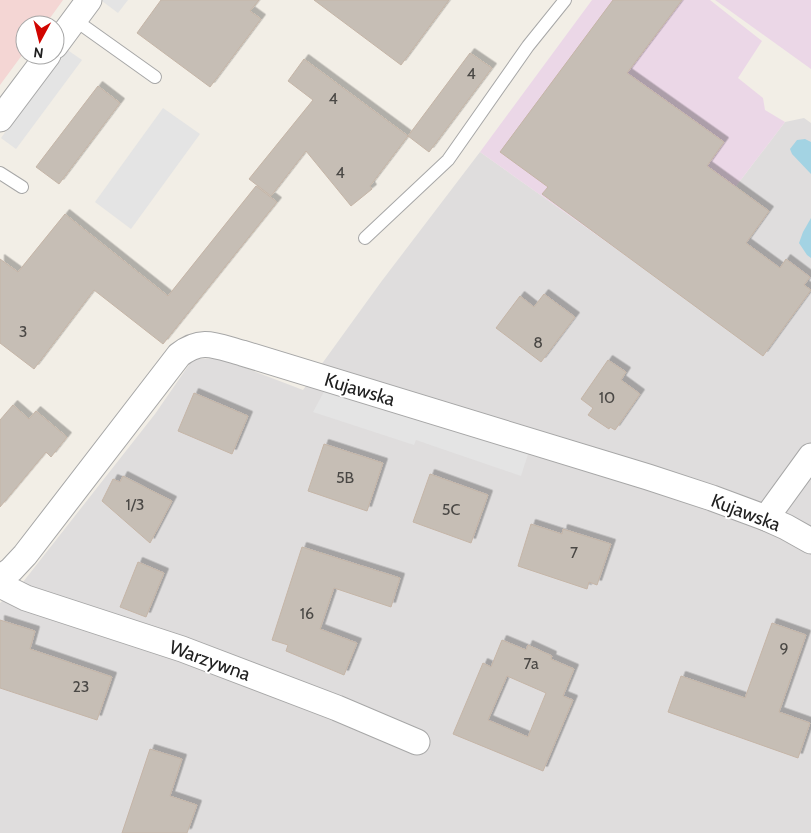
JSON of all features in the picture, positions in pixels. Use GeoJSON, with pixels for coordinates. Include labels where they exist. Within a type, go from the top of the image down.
{"type":"FeatureCollection","features":[{"type":"Feature","properties":{"kind":"street"},"geometry":{"type":"LineString","coordinates":[[65,33],[82,10]]}},
{"type":"Feature","properties":{"kind":"street"},"geometry":{"type":"LineString","coordinates":[[0,119],[40,65]]}},
{"type":"Feature","properties":{"kind":"street","name":"Kujawska"},"geometry":{"type":"LineString","coordinates":[[0,578],[11,570],[25,555],[179,355],[188,348],[200,344],[233,351],[648,477],[766,518],[811,541]]}},
{"type":"Feature","properties":{"kind":"street"},"geometry":{"type":"LineString","coordinates":[[766,518],[811,456]]}},
{"type":"Feature","properties":{"kind":"street","name":"Warzywna"},"geometry":{"type":"LineString","coordinates":[[0,584],[26,598],[191,652],[337,708],[417,742]]}},
{"type":"Feature","properties":{"kind":"lane"},"geometry":{"type":"LineString","coordinates":[[365,238],[448,160],[528,46],[565,0]]}},
{"type":"Feature","properties":{"kind":"lane"},"geometry":{"type":"LineString","coordinates":[[82,10],[155,77]]}},
{"type":"Feature","properties":{"kind":"lane"},"geometry":{"type":"LineString","coordinates":[[0,173],[22,187]]}},
{"type":"Feature","properties":{"kind":"shaded area"},"geometry":{"type":"Polygon","coordinates":[[[0,0],[63,0],[52,15],[15,15],[15,65],[0,85],[0,0]]]}},
{"type":"Feature","properties":{"kind":"shaded area"},"geometry":{"type":"Polygon","coordinates":[[[103,0],[128,0],[118,13],[103,0]]]}},
{"type":"Feature","properties":{"kind":"shaded area"},"geometry":{"type":"Polygon","coordinates":[[[592,0],[710,0],[762,41],[738,78],[763,98],[765,110],[785,122],[663,282],[480,152],[592,0]]]}},
{"type":"Feature","properties":{"kind":"shaded area"},"geometry":{"type":"Polygon","coordinates":[[[715,0],[811,0],[811,69],[715,0]]]}},
{"type":"Feature","properties":{"kind":"shaded area"},"geometry":{"type":"Polygon","coordinates":[[[66,49],[82,60],[16,149],[1,138],[54,65],[65,65],[66,49]]]}},
{"type":"Feature","properties":{"kind":"shaded area"},"geometry":{"type":"Polygon","coordinates":[[[163,108],[200,134],[131,229],[95,202],[163,108]]]}},
{"type":"Feature","properties":{"kind":"shaded area"},"geometry":{"type":"Polygon","coordinates":[[[804,118],[811,123],[811,833],[0,833],[0,603],[23,582],[155,414],[193,359],[219,358],[303,390],[381,282],[480,152],[663,282],[785,122],[804,118]]]}},
{"type":"Feature","properties":{"kind":"shaded area"},"geometry":{"type":"Polygon","coordinates":[[[326,388],[529,451],[521,476],[416,440],[414,445],[313,412],[326,388]]]}},
{"type":"Feature","properties":{"kind":"water"},"geometry":{"type":"Polygon","coordinates":[[[805,139],[811,142],[811,174],[792,154],[790,149],[797,140],[805,139]]]}},
{"type":"Feature","properties":{"kind":"water"},"geometry":{"type":"Polygon","coordinates":[[[811,218],[811,258],[799,243],[811,218]]]}},
{"type":"Feature","properties":{"kind":"building"},"geometry":{"type":"Polygon","coordinates":[[[161,0],[259,0],[250,11],[261,19],[210,87],[137,33],[161,0]]]}},
{"type":"Feature","properties":{"kind":"building"},"geometry":{"type":"Polygon","coordinates":[[[314,0],[449,0],[401,65],[314,0]]]}},
{"type":"Feature","properties":{"kind":"building"},"geometry":{"type":"Polygon","coordinates":[[[613,0],[682,0],[627,73],[724,142],[707,166],[769,211],[746,243],[780,268],[786,259],[810,277],[804,285],[811,290],[763,356],[542,194],[548,187],[500,152],[613,0]]]}},
{"type":"Feature","properties":{"kind":"building"},"geometry":{"type":"Polygon","coordinates":[[[470,53],[492,68],[429,152],[408,136],[470,53]]]}},
{"type":"Feature","properties":{"kind":"building"},"geometry":{"type":"Polygon","coordinates":[[[304,59],[408,136],[370,186],[372,189],[351,206],[306,151],[271,196],[249,179],[313,100],[288,81],[304,59]]]}},
{"type":"Feature","properties":{"kind":"building"},"geometry":{"type":"Polygon","coordinates":[[[98,86],[120,103],[59,184],[36,167],[98,86]]]}},
{"type":"Feature","properties":{"kind":"building"},"geometry":{"type":"Polygon","coordinates":[[[256,186],[277,202],[163,344],[94,290],[34,369],[0,343],[0,259],[18,272],[65,214],[168,296],[256,186]]]}},
{"type":"Feature","properties":{"kind":"building"},"geometry":{"type":"Polygon","coordinates":[[[544,294],[575,317],[541,362],[496,328],[520,296],[534,307],[544,294]]]}},
{"type":"Feature","properties":{"kind":"building"},"geometry":{"type":"Polygon","coordinates":[[[608,360],[626,372],[621,380],[640,394],[615,430],[610,427],[609,429],[588,415],[593,408],[581,399],[608,360]]]}},
{"type":"Feature","properties":{"kind":"building"},"geometry":{"type":"Polygon","coordinates":[[[194,393],[248,416],[232,454],[178,431],[194,393]]]}},
{"type":"Feature","properties":{"kind":"building"},"geometry":{"type":"Polygon","coordinates":[[[13,405],[29,419],[36,411],[67,437],[51,457],[46,452],[0,507],[0,420],[13,405]]]}},
{"type":"Feature","properties":{"kind":"building"},"geometry":{"type":"Polygon","coordinates":[[[324,444],[383,463],[367,511],[308,491],[324,444]]]}},
{"type":"Feature","properties":{"kind":"building"},"geometry":{"type":"Polygon","coordinates":[[[430,474],[488,495],[471,543],[413,522],[430,474]]]}},
{"type":"Feature","properties":{"kind":"building"},"geometry":{"type":"Polygon","coordinates":[[[123,476],[172,501],[150,543],[102,501],[113,479],[120,482],[123,476]]]}},
{"type":"Feature","properties":{"kind":"building"},"geometry":{"type":"Polygon","coordinates":[[[531,524],[562,534],[563,529],[611,544],[597,585],[589,582],[587,589],[518,566],[531,524]]]}},
{"type":"Feature","properties":{"kind":"building"},"geometry":{"type":"Polygon","coordinates":[[[302,547],[400,578],[391,607],[334,588],[320,629],[357,643],[344,675],[286,651],[288,645],[272,640],[302,547]]]}},
{"type":"Feature","properties":{"kind":"building"},"geometry":{"type":"Polygon","coordinates":[[[138,562],[164,573],[146,617],[120,607],[138,562]]]}},
{"type":"Feature","properties":{"kind":"building"},"geometry":{"type":"Polygon","coordinates":[[[0,620],[35,631],[30,649],[112,677],[97,720],[0,688],[0,620]]]}},
{"type":"Feature","properties":{"kind":"building"},"geometry":{"type":"Polygon","coordinates":[[[772,623],[806,635],[779,712],[810,723],[798,758],[668,712],[681,676],[745,698],[772,623]]]}},
{"type":"Feature","properties":{"kind":"building"},"geometry":{"type":"Polygon","coordinates":[[[502,640],[526,650],[528,645],[552,656],[551,659],[574,669],[563,696],[573,700],[543,771],[453,734],[483,663],[491,667],[502,640]],[[507,676],[488,720],[528,737],[546,693],[507,676]]]}},
{"type":"Feature","properties":{"kind":"building"},"geometry":{"type":"Polygon","coordinates":[[[150,749],[182,759],[170,796],[197,805],[187,833],[122,833],[150,749]]]}}]}
